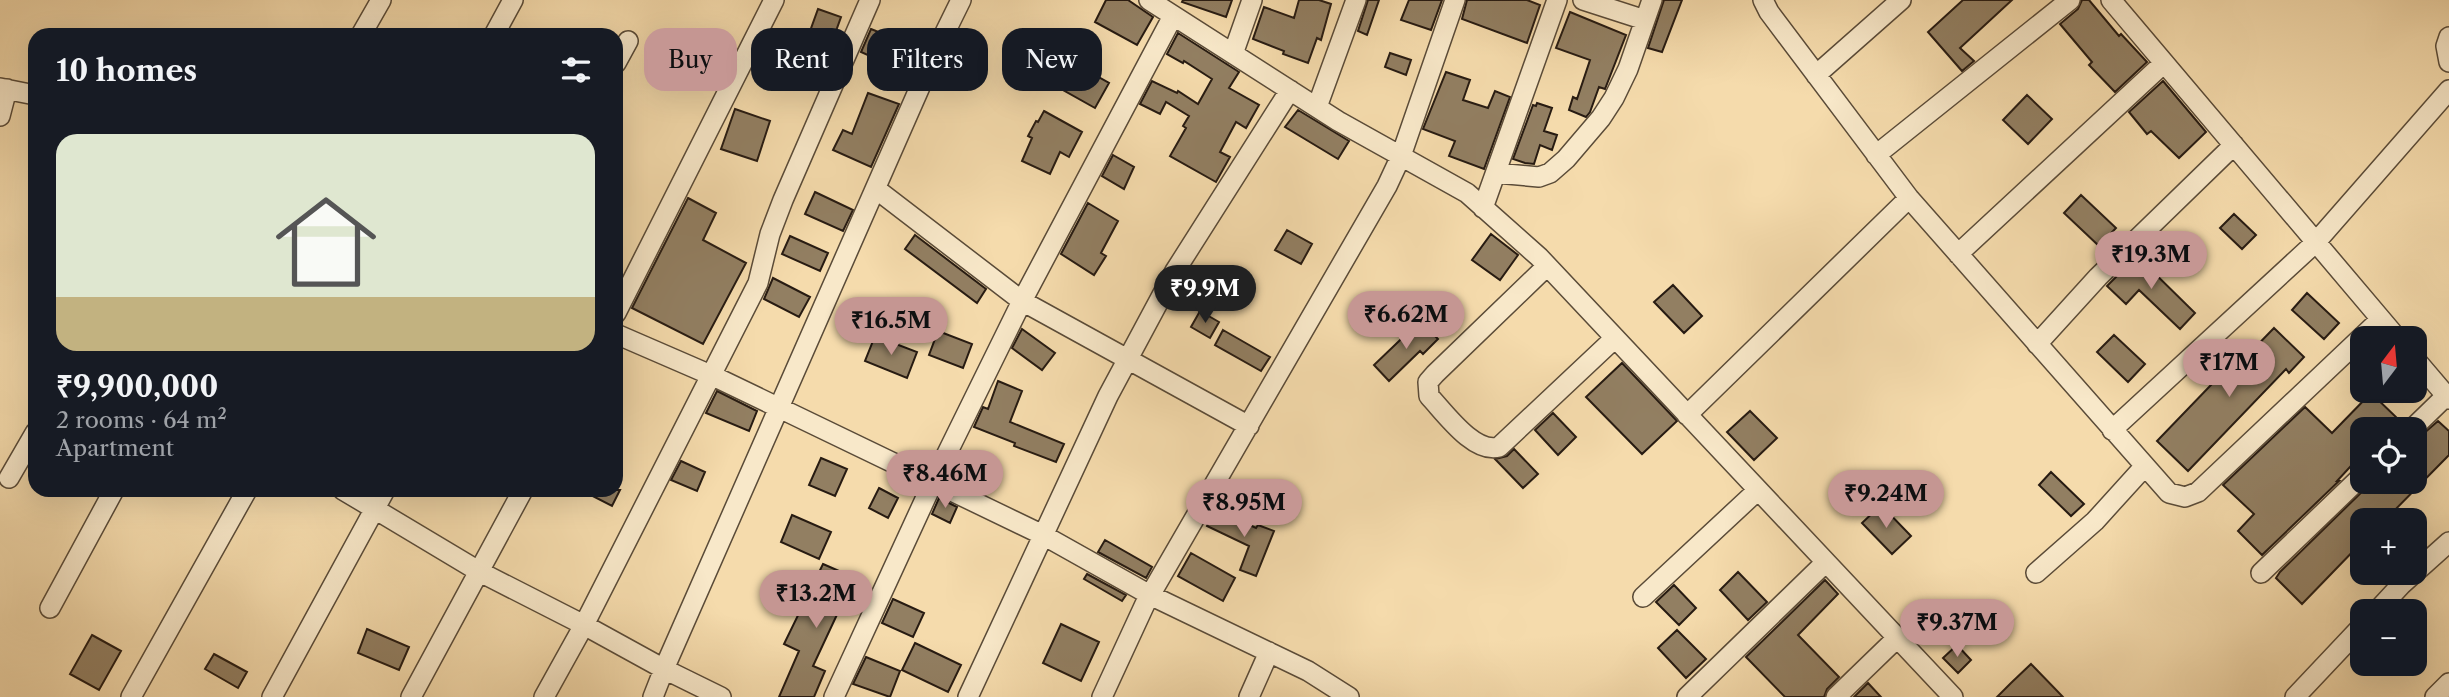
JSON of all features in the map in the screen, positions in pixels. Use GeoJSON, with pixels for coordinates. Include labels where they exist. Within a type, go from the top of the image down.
{"type":"FeatureCollection","features":[{"type":"Feature","properties":{"kind":"street"},"geometry":{"type":"LineString","coordinates":[[366,28],[380,0]]}},
{"type":"Feature","properties":{"kind":"street"},"geometry":{"type":"LineString","coordinates":[[498,28],[513,0]]}},
{"type":"Feature","properties":{"kind":"street"},"geometry":{"type":"LineString","coordinates":[[623,299],[774,0]]}},
{"type":"Feature","properties":{"kind":"street"},"geometry":{"type":"LineString","coordinates":[[544,697],[713,376],[758,283],[770,234],[783,200],[870,0]]}},
{"type":"Feature","properties":{"kind":"street"},"geometry":{"type":"LineString","coordinates":[[653,697],[934,55],[961,0]]}},
{"type":"Feature","properties":{"kind":"street"},"geometry":{"type":"LineString","coordinates":[[1149,0],[1317,107],[1467,194],[1547,266],[1953,697]]}},
{"type":"Feature","properties":{"kind":"street"},"geometry":{"type":"LineString","coordinates":[[1233,54],[1252,0]]}},
{"type":"Feature","properties":{"kind":"street"},"geometry":{"type":"LineString","coordinates":[[1317,107],[1356,0]]}},
{"type":"Feature","properties":{"kind":"street"},"geometry":{"type":"LineString","coordinates":[[1102,697],[1150,595],[1387,187],[1401,156],[1455,0]]}},
{"type":"Feature","properties":{"kind":"street"},"geometry":{"type":"LineString","coordinates":[[1483,208],[1557,0]]}},
{"type":"Feature","properties":{"kind":"street"},"geometry":{"type":"LineString","coordinates":[[1583,0],[1645,20]]}},
{"type":"Feature","properties":{"kind":"street"},"geometry":{"type":"LineString","coordinates":[[1496,173],[1539,177],[1550,173],[1566,159],[1601,118],[1614,98],[1628,69],[1652,0]]}},
{"type":"Feature","properties":{"kind":"street"},"geometry":{"type":"LineString","coordinates":[[1763,0],[1769,12],[1909,198],[2169,493],[2177,496],[2192,495],[2381,319]]}},
{"type":"Feature","properties":{"kind":"street"},"geometry":{"type":"LineString","coordinates":[[1816,75],[1901,0]]}},
{"type":"Feature","properties":{"kind":"street"},"geometry":{"type":"LineString","coordinates":[[1876,155],[2070,0]]}},
{"type":"Feature","properties":{"kind":"street"},"geometry":{"type":"LineString","coordinates":[[2111,0],[2387,326]]}},
{"type":"Feature","properties":{"kind":"street"},"geometry":{"type":"LineString","coordinates":[[834,697],[933,482],[1021,301],[1173,16]]}},
{"type":"Feature","properties":{"kind":"street"},"geometry":{"type":"LineString","coordinates":[[2449,37],[2446,46],[2449,62]]}},
{"type":"Feature","properties":{"kind":"street"},"geometry":{"type":"LineString","coordinates":[[623,50],[628,41]]}},
{"type":"Feature","properties":{"kind":"street"},"geometry":{"type":"LineString","coordinates":[[1958,254],[2164,63]]}},
{"type":"Feature","properties":{"kind":"street"},"geometry":{"type":"LineString","coordinates":[[0,116],[3,89],[28,94]]}},
{"type":"Feature","properties":{"kind":"street"},"geometry":{"type":"LineString","coordinates":[[968,697],[1108,396],[1175,271],[1290,90]]}},
{"type":"Feature","properties":{"kind":"street"},"geometry":{"type":"LineString","coordinates":[[2112,430],[2316,242],[2449,90]]}},
{"type":"Feature","properties":{"kind":"street"},"geometry":{"type":"LineString","coordinates":[[2036,344],[2098,277],[2234,145]]}},
{"type":"Feature","properties":{"kind":"street"},"geometry":{"type":"LineString","coordinates":[[876,189],[1021,301],[1248,426]]}},
{"type":"Feature","properties":{"kind":"street"},"geometry":{"type":"LineString","coordinates":[[1687,415],[1909,198]]}},
{"type":"Feature","properties":{"kind":"street"},"geometry":{"type":"LineString","coordinates":[[1547,266],[1435,374],[1428,383],[1429,396],[1474,443],[1494,449],[1615,338]]}},
{"type":"Feature","properties":{"kind":"street"},"geometry":{"type":"LineString","coordinates":[[623,337],[713,376],[1043,535],[1150,595],[1308,671],[1349,697]]}},
{"type":"Feature","properties":{"kind":"street"},"geometry":{"type":"LineString","coordinates":[[2426,417],[2448,397],[2427,373]]}},
{"type":"Feature","properties":{"kind":"street"},"geometry":{"type":"LineString","coordinates":[[9,478],[28,445]]}},
{"type":"Feature","properties":{"kind":"street"},"geometry":{"type":"LineString","coordinates":[[2036,573],[2095,521],[2144,467]]}},
{"type":"Feature","properties":{"kind":"street"},"geometry":{"type":"LineString","coordinates":[[2261,573],[2350,488]]}},
{"type":"Feature","properties":{"kind":"street"},"geometry":{"type":"LineString","coordinates":[[1643,597],[1758,490]]}},
{"type":"Feature","properties":{"kind":"street"},"geometry":{"type":"LineString","coordinates":[[50,608],[110,497]]}},
{"type":"Feature","properties":{"kind":"street"},"geometry":{"type":"LineString","coordinates":[[131,697],[243,497]]}},
{"type":"Feature","properties":{"kind":"street"},"geometry":{"type":"LineString","coordinates":[[356,497],[480,572],[584,625],[708,694]]}},
{"type":"Feature","properties":{"kind":"street"},"geometry":{"type":"LineString","coordinates":[[272,697],[382,497]]}},
{"type":"Feature","properties":{"kind":"street"},"geometry":{"type":"LineString","coordinates":[[411,697],[519,497]]}},
{"type":"Feature","properties":{"kind":"street"},"geometry":{"type":"LineString","coordinates":[[2388,599],[2449,542]]}},
{"type":"Feature","properties":{"kind":"street"},"geometry":{"type":"LineString","coordinates":[[1687,697],[1826,562]]}},
{"type":"Feature","properties":{"kind":"street"},"geometry":{"type":"LineString","coordinates":[[1836,697],[1897,638]]}},
{"type":"Feature","properties":{"kind":"street"},"geometry":{"type":"LineString","coordinates":[[2295,697],[2350,639]]}},
{"type":"Feature","properties":{"kind":"street"},"geometry":{"type":"LineString","coordinates":[[1249,697],[1269,652]]}},
{"type":"Feature","properties":{"kind":"street"},"geometry":{"type":"LineString","coordinates":[[2435,697],[2449,683]]}},
{"type":"Feature","properties":{"kind":"building"},"geometry":{"type":"Polygon","coordinates":[[[1106,0],[1128,0],[1153,17],[1137,45],[1095,22],[1106,0]]]}},
{"type":"Feature","properties":{"kind":"building"},"geometry":{"type":"Polygon","coordinates":[[[1232,0],[1226,17],[1182,2],[1232,0]]]}},
{"type":"Feature","properties":{"kind":"building"},"geometry":{"type":"Polygon","coordinates":[[[1299,0],[1319,0],[1331,4],[1321,40],[1317,38],[1308,63],[1253,39],[1264,7],[1294,18],[1299,0]]]}},
{"type":"Feature","properties":{"kind":"building"},"geometry":{"type":"Polygon","coordinates":[[[1368,0],[1379,0],[1367,35],[1358,31],[1368,0]]]}},
{"type":"Feature","properties":{"kind":"building"},"geometry":{"type":"Polygon","coordinates":[[[1409,0],[1442,0],[1431,30],[1401,20],[1409,0]]]}},
{"type":"Feature","properties":{"kind":"building"},"geometry":{"type":"Polygon","coordinates":[[[1467,0],[1527,0],[1540,5],[1527,43],[1462,19],[1467,0]]]}},
{"type":"Feature","properties":{"kind":"building"},"geometry":{"type":"Polygon","coordinates":[[[1664,0],[1682,0],[1662,52],[1648,48],[1664,0]]]}},
{"type":"Feature","properties":{"kind":"building"},"geometry":{"type":"Polygon","coordinates":[[[1963,0],[2012,0],[1960,48],[1974,61],[1962,71],[1928,32],[1963,0]]]}},
{"type":"Feature","properties":{"kind":"building"},"geometry":{"type":"Polygon","coordinates":[[[2082,0],[2089,0],[2119,36],[2121,34],[2147,62],[2115,92],[2089,65],[2092,62],[2060,24],[2078,9],[2082,0]]]}},
{"type":"Feature","properties":{"kind":"building"},"geometry":{"type":"Polygon","coordinates":[[[818,9],[841,17],[837,28],[811,28],[818,9]]]}},
{"type":"Feature","properties":{"kind":"building"},"geometry":{"type":"Polygon","coordinates":[[[1570,12],[1626,35],[1605,89],[1599,87],[1586,117],[1569,110],[1573,97],[1577,99],[1590,60],[1556,48],[1570,12]]]}},
{"type":"Feature","properties":{"kind":"building"},"geometry":{"type":"Polygon","coordinates":[[[1178,33],[1239,72],[1229,88],[1259,105],[1246,128],[1236,122],[1220,152],[1230,157],[1216,182],[1170,156],[1186,128],[1183,126],[1189,116],[1166,102],[1160,114],[1140,104],[1152,81],[1177,93],[1178,91],[1198,104],[1212,79],[1184,61],[1183,63],[1167,54],[1178,33]]]}},
{"type":"Feature","properties":{"kind":"building"},"geometry":{"type":"Polygon","coordinates":[[[867,38],[867,55],[861,52],[867,38]]]}},
{"type":"Feature","properties":{"kind":"building"},"geometry":{"type":"Polygon","coordinates":[[[1390,53],[1411,60],[1406,75],[1385,67],[1390,53]]]}},
{"type":"Feature","properties":{"kind":"building"},"geometry":{"type":"Polygon","coordinates":[[[1446,72],[1470,80],[1463,100],[1488,108],[1495,91],[1510,97],[1484,169],[1449,156],[1455,141],[1423,129],[1446,72]]]}},
{"type":"Feature","properties":{"kind":"building"},"geometry":{"type":"Polygon","coordinates":[[[1102,79],[1109,83],[1095,108],[1065,91],[1102,91],[1102,79]]]}},
{"type":"Feature","properties":{"kind":"building"},"geometry":{"type":"Polygon","coordinates":[[[2163,81],[2206,132],[2179,158],[2151,131],[2147,134],[2129,112],[2163,81]]]}},
{"type":"Feature","properties":{"kind":"building"},"geometry":{"type":"Polygon","coordinates":[[[868,93],[899,104],[871,167],[833,150],[843,130],[852,134],[868,93]]]}},
{"type":"Feature","properties":{"kind":"building"},"geometry":{"type":"Polygon","coordinates":[[[2027,95],[2052,119],[2028,144],[2003,120],[2027,95]]]}},
{"type":"Feature","properties":{"kind":"building"},"geometry":{"type":"Polygon","coordinates":[[[1537,103],[1552,108],[1544,131],[1557,135],[1552,150],[1540,145],[1534,164],[1525,163],[1513,159],[1533,105],[1536,106],[1537,103]]]}},
{"type":"Feature","properties":{"kind":"building"},"geometry":{"type":"Polygon","coordinates":[[[735,109],[770,121],[757,161],[721,149],[735,109]]]}},
{"type":"Feature","properties":{"kind":"building"},"geometry":{"type":"Polygon","coordinates":[[[1298,110],[1349,141],[1338,159],[1285,127],[1298,110]]]}},
{"type":"Feature","properties":{"kind":"building"},"geometry":{"type":"Polygon","coordinates":[[[1044,111],[1082,132],[1069,157],[1060,152],[1050,174],[1022,161],[1032,138],[1028,136],[1044,111]]]}},
{"type":"Feature","properties":{"kind":"building"},"geometry":{"type":"Polygon","coordinates":[[[1113,155],[1134,167],[1124,189],[1102,176],[1113,155]]]}},
{"type":"Feature","properties":{"kind":"building"},"geometry":{"type":"Polygon","coordinates":[[[815,192],[853,210],[843,231],[805,214],[815,192]]]}},
{"type":"Feature","properties":{"kind":"building"},"geometry":{"type":"Polygon","coordinates":[[[2081,195],[2116,228],[2099,246],[2064,213],[2081,195]]]}},
{"type":"Feature","properties":{"kind":"building"},"geometry":{"type":"Polygon","coordinates":[[[688,198],[716,213],[703,240],[746,263],[703,344],[632,308],[688,198]]]}},
{"type":"Feature","properties":{"kind":"building"},"geometry":{"type":"Polygon","coordinates":[[[1088,203],[1118,221],[1101,253],[1106,256],[1094,275],[1061,254],[1088,203]]]}},
{"type":"Feature","properties":{"kind":"building"},"geometry":{"type":"Polygon","coordinates":[[[2234,214],[2256,235],[2242,249],[2220,228],[2234,214]]]}},
{"type":"Feature","properties":{"kind":"building"},"geometry":{"type":"Polygon","coordinates":[[[1287,230],[1312,244],[1301,264],[1275,250],[1287,230]]]}},
{"type":"Feature","properties":{"kind":"building"},"geometry":{"type":"Polygon","coordinates":[[[1491,234],[1518,255],[1500,280],[1472,260],[1491,234]]]}},
{"type":"Feature","properties":{"kind":"building"},"geometry":{"type":"Polygon","coordinates":[[[915,235],[986,289],[977,303],[905,249],[915,235]]]}},
{"type":"Feature","properties":{"kind":"building"},"geometry":{"type":"Polygon","coordinates":[[[790,236],[828,253],[820,271],[782,254],[790,236]]]}},
{"type":"Feature","properties":{"kind":"building"},"geometry":{"type":"Polygon","coordinates":[[[2137,256],[2195,313],[2180,329],[2139,290],[2126,304],[2107,286],[2137,256]]]}},
{"type":"Feature","properties":{"kind":"building"},"geometry":{"type":"Polygon","coordinates":[[[773,278],[810,297],[799,317],[764,299],[773,278]]]}},
{"type":"Feature","properties":{"kind":"building"},"geometry":{"type":"Polygon","coordinates":[[[1673,285],[1702,316],[1684,333],[1654,302],[1673,285]]]}},
{"type":"Feature","properties":{"kind":"building"},"geometry":{"type":"Polygon","coordinates":[[[2307,293],[2339,323],[2324,339],[2292,310],[2307,293]]]}},
{"type":"Feature","properties":{"kind":"building"},"geometry":{"type":"Polygon","coordinates":[[[1200,311],[1219,322],[1210,338],[1191,327],[1200,311]]]}},
{"type":"Feature","properties":{"kind":"building"},"geometry":{"type":"Polygon","coordinates":[[[1420,321],[1438,339],[1423,354],[1420,351],[1389,381],[1374,365],[1420,321]]]}},
{"type":"Feature","properties":{"kind":"building"},"geometry":{"type":"Polygon","coordinates":[[[2274,328],[2304,357],[2289,373],[2286,369],[2188,471],[2157,441],[2237,358],[2241,362],[2274,328]]]}},
{"type":"Feature","properties":{"kind":"building"},"geometry":{"type":"Polygon","coordinates":[[[1022,329],[1055,353],[1042,370],[1012,348],[1022,329]]]}},
{"type":"Feature","properties":{"kind":"building"},"geometry":{"type":"Polygon","coordinates":[[[1223,330],[1270,357],[1261,371],[1215,345],[1223,330]]]}},
{"type":"Feature","properties":{"kind":"building"},"geometry":{"type":"Polygon","coordinates":[[[938,331],[972,344],[963,368],[929,355],[938,331]]]}},
{"type":"Feature","properties":{"kind":"building"},"geometry":{"type":"Polygon","coordinates":[[[2114,335],[2145,364],[2128,382],[2097,352],[2114,335]]]}},
{"type":"Feature","properties":{"kind":"building"},"geometry":{"type":"Polygon","coordinates":[[[875,336],[917,352],[907,378],[865,361],[875,336]]]}},
{"type":"Feature","properties":{"kind":"building"},"geometry":{"type":"Polygon","coordinates":[[[1622,363],[1677,421],[1642,454],[1586,397],[1622,363]]]}},
{"type":"Feature","properties":{"kind":"building"},"geometry":{"type":"Polygon","coordinates":[[[998,381],[1022,391],[1010,422],[1064,444],[1056,462],[974,427],[983,407],[988,409],[998,381]]]}},
{"type":"Feature","properties":{"kind":"building"},"geometry":{"type":"Polygon","coordinates":[[[717,391],[757,411],[749,431],[706,413],[717,391]]]}},
{"type":"Feature","properties":{"kind":"building"},"geometry":{"type":"Polygon","coordinates":[[[2361,403],[2381,403],[2396,417],[2350,417],[2350,467],[2339,481],[2262,555],[2238,531],[2254,514],[2223,485],[2305,407],[2332,433],[2361,403]]]}},
{"type":"Feature","properties":{"kind":"building"},"geometry":{"type":"Polygon","coordinates":[[[1750,411],[1777,438],[1754,460],[1727,432],[1750,411]]]}},
{"type":"Feature","properties":{"kind":"building"},"geometry":{"type":"Polygon","coordinates":[[[1553,413],[1576,437],[1558,455],[1535,430],[1553,413]]]}},
{"type":"Feature","properties":{"kind":"building"},"geometry":{"type":"Polygon","coordinates":[[[2438,421],[2449,431],[2449,455],[2427,477],[2427,431],[2438,421]]]}},
{"type":"Feature","properties":{"kind":"building"},"geometry":{"type":"Polygon","coordinates":[[[1514,449],[1538,474],[1523,488],[1495,459],[1507,456],[1514,449]]]}},
{"type":"Feature","properties":{"kind":"building"},"geometry":{"type":"Polygon","coordinates":[[[961,453],[980,461],[973,479],[952,471],[961,453]]]}},
{"type":"Feature","properties":{"kind":"building"},"geometry":{"type":"Polygon","coordinates":[[[821,458],[847,469],[835,496],[809,485],[821,458]]]}},
{"type":"Feature","properties":{"kind":"building"},"geometry":{"type":"Polygon","coordinates":[[[681,461],[705,472],[697,491],[671,480],[681,461]]]}},
{"type":"Feature","properties":{"kind":"building"},"geometry":{"type":"Polygon","coordinates":[[[2051,472],[2084,504],[2071,516],[2039,485],[2051,472]]]}},
{"type":"Feature","properties":{"kind":"building"},"geometry":{"type":"Polygon","coordinates":[[[879,488],[898,498],[888,518],[869,508],[879,488]]]}},
{"type":"Feature","properties":{"kind":"building"},"geometry":{"type":"Polygon","coordinates":[[[2360,494],[2411,494],[2397,508],[2350,508],[2350,554],[2302,604],[2276,578],[2360,494]]]}},
{"type":"Feature","properties":{"kind":"building"},"geometry":{"type":"Polygon","coordinates":[[[595,497],[616,497],[612,506],[595,497]]]}},
{"type":"Feature","properties":{"kind":"building"},"geometry":{"type":"Polygon","coordinates":[[[939,498],[957,507],[950,523],[932,514],[939,498]]]}},
{"type":"Feature","properties":{"kind":"building"},"geometry":{"type":"Polygon","coordinates":[[[1881,505],[1911,536],[1892,554],[1862,523],[1881,505]]]}},
{"type":"Feature","properties":{"kind":"building"},"geometry":{"type":"Polygon","coordinates":[[[1215,509],[1256,528],[1258,525],[1274,531],[1256,576],[1240,570],[1249,546],[1207,526],[1215,509]]]}},
{"type":"Feature","properties":{"kind":"building"},"geometry":{"type":"Polygon","coordinates":[[[792,515],[831,532],[819,559],[781,542],[792,515]]]}},
{"type":"Feature","properties":{"kind":"building"},"geometry":{"type":"Polygon","coordinates":[[[1105,540],[1152,567],[1146,578],[1098,552],[1105,540]]]}},
{"type":"Feature","properties":{"kind":"building"},"geometry":{"type":"Polygon","coordinates":[[[1191,553],[1235,578],[1223,601],[1178,576],[1191,553]]]}},
{"type":"Feature","properties":{"kind":"building"},"geometry":{"type":"Polygon","coordinates":[[[823,564],[862,581],[856,594],[848,591],[813,666],[825,671],[814,697],[779,697],[799,651],[784,644],[823,564]]]}},
{"type":"Feature","properties":{"kind":"building"},"geometry":{"type":"Polygon","coordinates":[[[1738,572],[1767,602],[1748,620],[1720,590],[1738,572]]]}},
{"type":"Feature","properties":{"kind":"building"},"geometry":{"type":"Polygon","coordinates":[[[1087,574],[1126,595],[1122,601],[1084,579],[1087,574]]]}},
{"type":"Feature","properties":{"kind":"building"},"geometry":{"type":"Polygon","coordinates":[[[1825,580],[1838,594],[1798,635],[1839,677],[1827,689],[1824,697],[1785,697],[1746,657],[1825,580]]]}},
{"type":"Feature","properties":{"kind":"building"},"geometry":{"type":"Polygon","coordinates":[[[1674,585],[1696,608],[1679,625],[1656,602],[1674,585]]]}},
{"type":"Feature","properties":{"kind":"building"},"geometry":{"type":"Polygon","coordinates":[[[893,599],[924,613],[913,637],[882,623],[893,599]]]}},
{"type":"Feature","properties":{"kind":"building"},"geometry":{"type":"Polygon","coordinates":[[[1061,624],[1099,642],[1081,681],[1043,663],[1061,624]]]}},
{"type":"Feature","properties":{"kind":"building"},"geometry":{"type":"Polygon","coordinates":[[[367,629],[409,647],[399,670],[358,653],[367,629]]]}},
{"type":"Feature","properties":{"kind":"building"},"geometry":{"type":"Polygon","coordinates":[[[1677,630],[1706,659],[1686,678],[1658,648],[1677,630]]]}},
{"type":"Feature","properties":{"kind":"building"},"geometry":{"type":"Polygon","coordinates":[[[92,635],[121,651],[99,690],[70,674],[92,635]]]}},
{"type":"Feature","properties":{"kind":"building"},"geometry":{"type":"Polygon","coordinates":[[[915,643],[961,665],[948,692],[902,670],[915,643]]]}},
{"type":"Feature","properties":{"kind":"building"},"geometry":{"type":"Polygon","coordinates":[[[1957,645],[1971,660],[1958,673],[1943,658],[1957,645]]]}},
{"type":"Feature","properties":{"kind":"building"},"geometry":{"type":"Polygon","coordinates":[[[214,654],[247,672],[238,688],[205,669],[214,654]]]}},
{"type":"Feature","properties":{"kind":"building"},"geometry":{"type":"Polygon","coordinates":[[[866,657],[900,671],[890,697],[853,684],[866,657]]]}},
{"type":"Feature","properties":{"kind":"building"},"geometry":{"type":"Polygon","coordinates":[[[2031,664],[2063,697],[1997,697],[2011,683],[2031,664]]]}},
{"type":"Feature","properties":{"kind":"building"},"geometry":{"type":"Polygon","coordinates":[[[1868,683],[1881,697],[1854,697],[1868,683]]]}}]}
